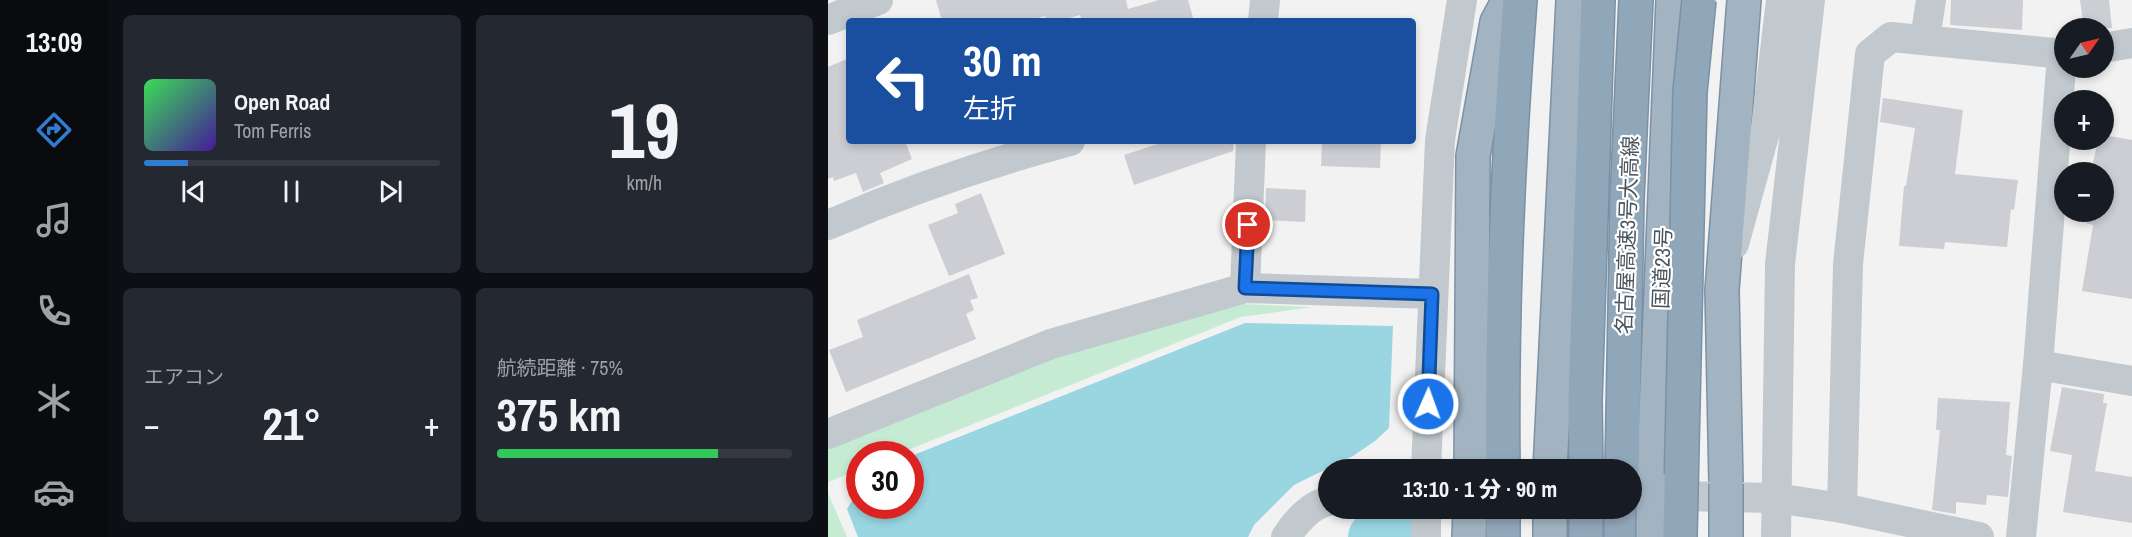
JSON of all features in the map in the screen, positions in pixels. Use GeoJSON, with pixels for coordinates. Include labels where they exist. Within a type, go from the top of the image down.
{"type":"FeatureCollection","features":[{"type":"Feature","properties":{"kind":"highway"},"geometry":{"type":"LineString","coordinates":[[1471,459],[1473,156],[1497,22],[1509,0]]}},
{"type":"Feature","properties":{"kind":"highway"},"geometry":{"type":"LineString","coordinates":[[1503,459],[1506,259],[1513,91],[1520,0]]}},
{"type":"Feature","properties":{"kind":"highway"},"geometry":{"type":"LineString","coordinates":[[1551,459],[1573,0]]}},
{"type":"Feature","properties":{"kind":"highway","name":"名古屋高速3号大高線"},"geometry":{"type":"LineString","coordinates":[[1586,459],[1598,0]]}},
{"type":"Feature","properties":{"kind":"highway","name":"名古屋高速3号大高線"},"geometry":{"type":"LineString","coordinates":[[1622,459],[1626,199],[1636,0]]}},
{"type":"Feature","properties":{"kind":"highway","name":"国道23号"},"geometry":{"type":"LineString","coordinates":[[1653,537],[1643,490],[1673,0]]}},
{"type":"Feature","properties":{"kind":"highway"},"geometry":{"type":"LineString","coordinates":[[1680,537],[1690,92],[1699,0]]}},
{"type":"Feature","properties":{"kind":"highway"},"geometry":{"type":"LineString","coordinates":[[1726,537],[1722,290],[1744,0]]}},
{"type":"Feature","properties":{"kind":"highway"},"geometry":{"type":"LineString","coordinates":[[1469,537],[1470,519]]}},
{"type":"Feature","properties":{"kind":"highway"},"geometry":{"type":"LineString","coordinates":[[1503,519],[1503,537]]}},
{"type":"Feature","properties":{"kind":"highway"},"geometry":{"type":"LineString","coordinates":[[1550,519],[1551,537]]}},
{"type":"Feature","properties":{"kind":"highway"},"geometry":{"type":"LineString","coordinates":[[1586,519],[1586,537]]}},
{"type":"Feature","properties":{"kind":"highway"},"geometry":{"type":"LineString","coordinates":[[1621,537],[1622,519]]}},
{"type":"Feature","properties":{"kind":"street"},"geometry":{"type":"LineString","coordinates":[[828,20],[878,0]]}},
{"type":"Feature","properties":{"kind":"street"},"geometry":{"type":"LineString","coordinates":[[1263,18],[1265,0]]}},
{"type":"Feature","properties":{"kind":"street"},"geometry":{"type":"LineString","coordinates":[[1426,459],[1440,140],[1462,0]]}},
{"type":"Feature","properties":{"kind":"street"},"geometry":{"type":"LineString","coordinates":[[1722,290],[1766,128],[1781,0]]}},
{"type":"Feature","properties":{"kind":"street"},"geometry":{"type":"LineString","coordinates":[[1776,537],[1780,264],[1810,0]]}},
{"type":"Feature","properties":{"kind":"street"},"geometry":{"type":"LineString","coordinates":[[1925,39],[1931,0]]}},
{"type":"Feature","properties":{"kind":"street"},"geometry":{"type":"LineString","coordinates":[[1842,508],[1848,264],[1870,54],[1891,37],[2054,53]]}},
{"type":"Feature","properties":{"kind":"street"},"geometry":{"type":"LineString","coordinates":[[2114,46],[2132,43]]}},
{"type":"Feature","properties":{"kind":"street"},"geometry":{"type":"LineString","coordinates":[[2021,537],[2038,365],[2061,78]]}},
{"type":"Feature","properties":{"kind":"street"},"geometry":{"type":"LineString","coordinates":[[828,225],[888,200],[1059,144]]}},
{"type":"Feature","properties":{"kind":"street"},"geometry":{"type":"LineString","coordinates":[[1245,288],[1251,144]]}},
{"type":"Feature","properties":{"kind":"street"},"geometry":{"type":"LineString","coordinates":[[828,434],[1051,344],[1245,288],[1432,294]]}},
{"type":"Feature","properties":{"kind":"street"},"geometry":{"type":"LineString","coordinates":[[2038,365],[2132,381]]}},
{"type":"Feature","properties":{"kind":"street"},"geometry":{"type":"LineString","coordinates":[[1643,490],[1776,498],[1842,508],[1979,537]]}},
{"type":"Feature","properties":{"kind":"street"},"geometry":{"type":"LineString","coordinates":[[1286,537],[1296,522],[1318,506]]}},
{"type":"Feature","properties":{"kind":"street"},"geometry":{"type":"LineString","coordinates":[[1426,519],[1426,537]]}},
{"type":"Feature","properties":{"kind":"green space"},"geometry":{"type":"Polygon","coordinates":[[[1241,304],[1312,307],[1241,317],[924,444],[924,441],[847,441],[1056,354],[1241,304]]]}},
{"type":"Feature","properties":{"kind":"green space"},"geometry":{"type":"Polygon","coordinates":[[[846,442],[846,475],[828,482],[828,449],[846,442]]]}},
{"type":"Feature","properties":{"kind":"green space"},"geometry":{"type":"Polygon","coordinates":[[[828,493],[847,537],[828,537],[828,493]]]}},
{"type":"Feature","properties":{"kind":"water"},"geometry":{"type":"Polygon","coordinates":[[[1245,323],[1393,326],[1389,428],[1375,441],[1347,459],[1318,459],[1318,473],[1294,485],[1254,525],[1248,537],[858,537],[851,519],[924,519],[924,451],[1245,323]]]}},
{"type":"Feature","properties":{"kind":"building"},"geometry":{"type":"Polygon","coordinates":[[[936,0],[1126,0],[1128,9],[1159,0],[1188,0],[1193,18],[1081,18],[1080,15],[1069,18],[1046,18],[1045,16],[1038,18],[941,18],[936,0]]]}},
{"type":"Feature","properties":{"kind":"building"},"geometry":{"type":"Polygon","coordinates":[[[1951,0],[2023,0],[2022,30],[1950,25],[1951,0]]]}},
{"type":"Feature","properties":{"kind":"building"},"geometry":{"type":"Polygon","coordinates":[[[2080,0],[2109,0],[2111,18],[2083,18],[2080,0]]]}},
{"type":"Feature","properties":{"kind":"building"},"geometry":{"type":"Polygon","coordinates":[[[846,59],[846,144],[906,144],[912,159],[880,173],[884,183],[863,192],[856,173],[834,181],[833,177],[828,179],[828,67],[846,59]]]}},
{"type":"Feature","properties":{"kind":"building"},"geometry":{"type":"Polygon","coordinates":[[[1883,98],[1963,110],[1955,174],[2018,180],[2014,210],[2011,209],[2007,247],[1945,242],[1944,249],[1899,246],[1904,186],[1906,186],[1915,128],[1880,122],[1883,98]]]}},
{"type":"Feature","properties":{"kind":"building"},"geometry":{"type":"Polygon","coordinates":[[[2114,137],[2132,140],[2132,299],[2082,291],[2093,225],[2086,222],[2114,222],[2114,162],[2093,162],[2096,150],[2114,150],[2114,137]]]}},
{"type":"Feature","properties":{"kind":"building"},"geometry":{"type":"Polygon","coordinates":[[[1158,144],[1234,144],[1233,151],[1134,185],[1124,155],[1158,144]]]}},
{"type":"Feature","properties":{"kind":"building"},"geometry":{"type":"Polygon","coordinates":[[[1322,144],[1381,144],[1380,168],[1321,166],[1322,144]]]}},
{"type":"Feature","properties":{"kind":"building"},"geometry":{"type":"Polygon","coordinates":[[[1266,188],[1306,190],[1305,222],[1265,220],[1266,188]]]}},
{"type":"Feature","properties":{"kind":"building"},"geometry":{"type":"Polygon","coordinates":[[[981,193],[1005,254],[949,276],[928,225],[958,213],[955,204],[981,193]]]}},
{"type":"Feature","properties":{"kind":"building"},"geometry":{"type":"Polygon","coordinates":[[[969,274],[978,298],[970,300],[974,310],[966,314],[976,339],[846,392],[829,350],[863,337],[857,320],[969,274]]]}},
{"type":"Feature","properties":{"kind":"building"},"geometry":{"type":"Polygon","coordinates":[[[2062,387],[2104,394],[2103,403],[2107,403],[2095,471],[2132,477],[2132,523],[2063,512],[2072,455],[2050,451],[2062,387]]]}},
{"type":"Feature","properties":{"kind":"building"},"geometry":{"type":"Polygon","coordinates":[[[1938,398],[2010,402],[2006,455],[2012,456],[2008,497],[1987,495],[1986,505],[1956,502],[1956,514],[1932,510],[1940,430],[1936,430],[1938,398]]]}},
{"type":"Feature","properties":{"kind":"waterway"},"geometry":{"type":"LineString","coordinates":[[1373,537],[1398,536]]}},
{"type":"Feature","properties":{"kind":"route"},"geometry":{"type":"LineString","coordinates":[[1248,225],[1245,288],[1432,294],[1428,404]]}}]}
